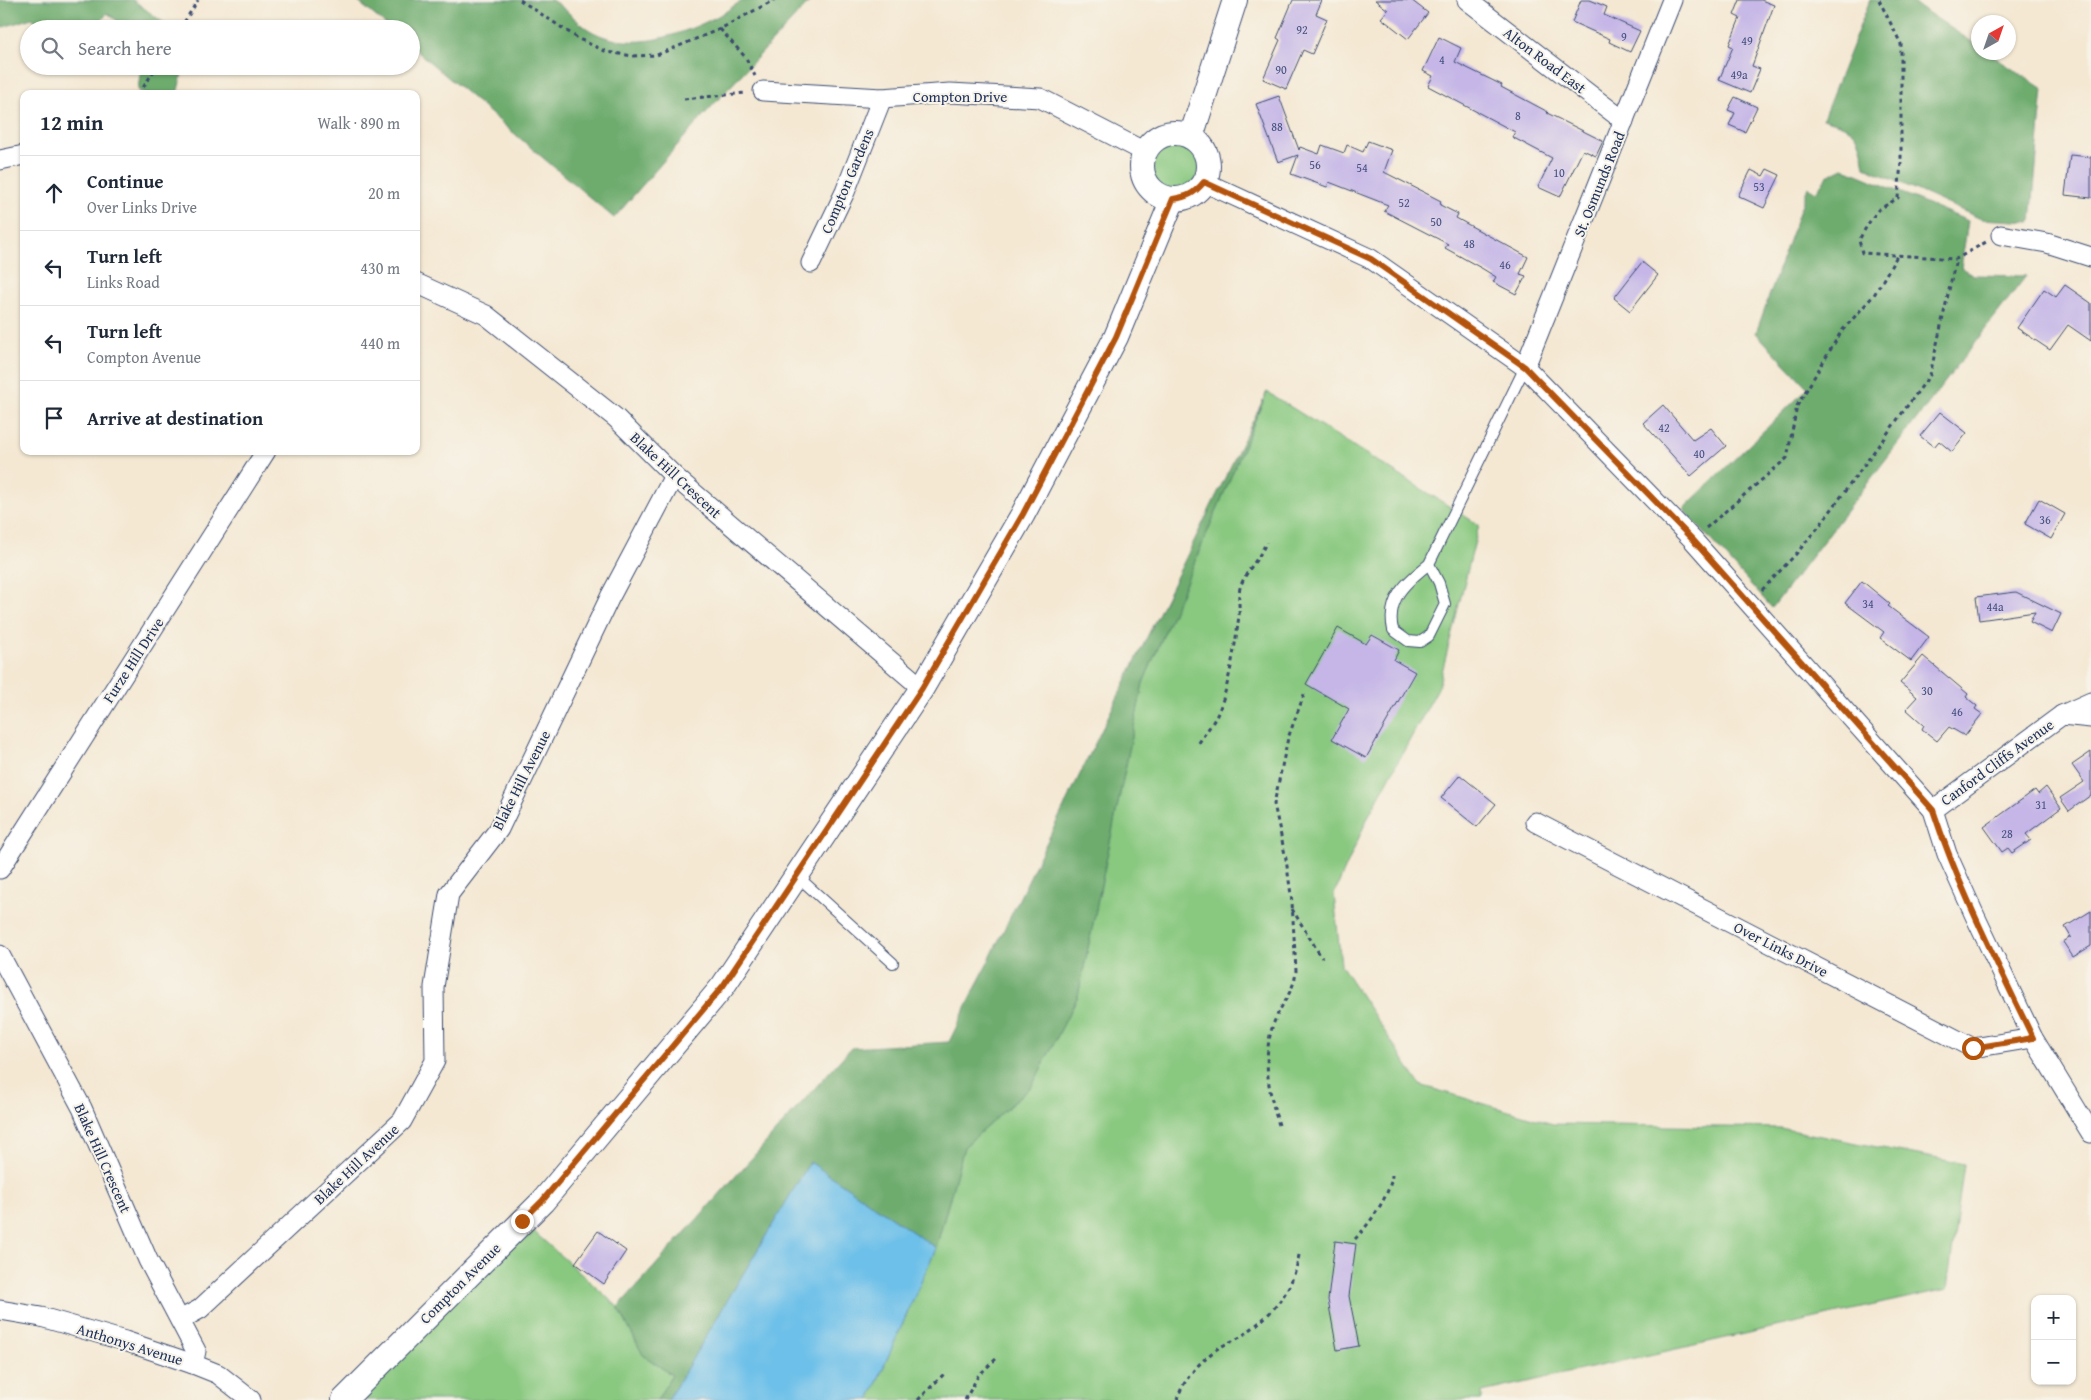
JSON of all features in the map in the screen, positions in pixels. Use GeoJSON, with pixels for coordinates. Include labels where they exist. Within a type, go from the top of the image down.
{"type":"FeatureCollection","features":[{"type":"Feature","properties":{"kind":"street"},"geometry":{"type":"LineString","coordinates":[[1191,137],[1235,0]]}},
{"type":"Feature","properties":{"kind":"street","name":"Alton Road East"},"geometry":{"type":"LineString","coordinates":[[1466,0],[1624,121]]}},
{"type":"Feature","properties":{"kind":"street","name":"St. Osmunds Road"},"geometry":{"type":"LineString","coordinates":[[1525,367],[1672,0]]}},
{"type":"Feature","properties":{"kind":"street","name":"Compton Drive"},"geometry":{"type":"LineString","coordinates":[[763,91],[882,98],[950,93],[1040,98],[1145,152]]}},
{"type":"Feature","properties":{"kind":"street","name":"Compton Gardens"},"geometry":{"type":"LineString","coordinates":[[811,263],[845,192],[882,98]]}},
{"type":"Feature","properties":{"kind":"street"},"geometry":{"type":"LineString","coordinates":[[1174,132],[1191,137],[1205,152],[1208,162],[1204,182],[1197,191],[1188,197],[1173,199],[1162,196],[1152,190],[1145,180],[1142,169],[1145,152],[1152,142],[1162,135],[1174,132]]}},
{"type":"Feature","properties":{"kind":"street"},"geometry":{"type":"LineString","coordinates":[[0,160],[20,156]]}},
{"type":"Feature","properties":{"kind":"street"},"geometry":{"type":"LineString","coordinates":[[1204,182],[1371,259],[1525,367],[1693,540],[1933,810],[1947,854],[2033,1038],[2091,1133]]}},
{"type":"Feature","properties":{"kind":"street","name":"Compton Avenue"},"geometry":{"type":"LineString","coordinates":[[344,1400],[543,1200],[723,986],[922,688],[1023,514],[1116,337],[1173,199]]}},
{"type":"Feature","properties":{"kind":"street"},"geometry":{"type":"LineString","coordinates":[[2001,234],[2047,243],[2091,257]]}},
{"type":"Feature","properties":{"kind":"street","name":"Blake Hill Crescent"},"geometry":{"type":"LineString","coordinates":[[420,285],[486,315],[616,418],[674,476],[922,688]]}},
{"type":"Feature","properties":{"kind":"street","name":"Furze Hill Drive"},"geometry":{"type":"LineString","coordinates":[[0,869],[263,455]]}},
{"type":"Feature","properties":{"kind":"street","name":"Blake Hill Avenue"},"geometry":{"type":"LineString","coordinates":[[180,1320],[200,1308],[402,1121],[435,1060],[434,987],[449,894],[499,829],[610,597],[674,476]]}},
{"type":"Feature","properties":{"kind":"street","name":"Canford Cliffs Avenue"},"geometry":{"type":"LineString","coordinates":[[1933,810],[2062,715],[2091,702]]}},
{"type":"Feature","properties":{"kind":"street","name":"Canford Cliffs Avenue"},"geometry":{"type":"LineString","coordinates":[[2062,715],[2091,718]]}},
{"type":"Feature","properties":{"kind":"street","name":"Over Links Drive"},"geometry":{"type":"LineString","coordinates":[[1535,822],[1973,1048],[2033,1038]]}},
{"type":"Feature","properties":{"kind":"street","name":"Blake Hill Crescent"},"geometry":{"type":"LineString","coordinates":[[0,955],[82,1108],[148,1260],[196,1351],[193,1364]]}},
{"type":"Feature","properties":{"kind":"street","name":"Anthonys Avenue"},"geometry":{"type":"LineString","coordinates":[[0,1310],[41,1318],[125,1340],[193,1364],[218,1374],[251,1400]]}},
{"type":"Feature","properties":{"kind":"lane"},"geometry":{"type":"LineString","coordinates":[[1429,564],[1439,583],[1445,604],[1429,636],[1420,642],[1408,641],[1393,630],[1390,616],[1404,585],[1429,564],[1525,367]]}},
{"type":"Feature","properties":{"kind":"lane"},"geometry":{"type":"LineString","coordinates":[[796,876],[893,963]]}},
{"type":"Feature","properties":{"kind":"path"},"geometry":{"type":"LineString","coordinates":[[186,20],[198,0]]}},
{"type":"Feature","properties":{"kind":"path"},"geometry":{"type":"LineString","coordinates":[[520,0],[579,38],[607,52],[624,55],[657,55],[720,29],[774,0]]}},
{"type":"Feature","properties":{"kind":"path"},"geometry":{"type":"LineString","coordinates":[[1879,0],[1901,44],[1900,171],[1898,198],[1878,210],[1859,240],[1862,253],[1956,259],[2001,234]]}},
{"type":"Feature","properties":{"kind":"path"},"geometry":{"type":"LineString","coordinates":[[684,99],[763,91],[746,58],[720,29]]}},
{"type":"Feature","properties":{"kind":"path"},"geometry":{"type":"LineString","coordinates":[[142,90],[151,75]]}},
{"type":"Feature","properties":{"kind":"path"},"geometry":{"type":"LineString","coordinates":[[1693,540],[1787,458],[1797,406],[1841,332],[1874,295],[1897,256]]}},
{"type":"Feature","properties":{"kind":"path"},"geometry":{"type":"LineString","coordinates":[[1750,604],[1821,524],[1930,374],[1956,259]]}},
{"type":"Feature","properties":{"kind":"path"},"geometry":{"type":"LineString","coordinates":[[1199,742],[1216,715],[1228,675],[1239,614],[1238,600],[1241,585],[1253,562],[1264,549],[1266,542]]}},
{"type":"Feature","properties":{"kind":"path"},"geometry":{"type":"LineString","coordinates":[[1279,1125],[1268,1085],[1270,1031],[1295,982],[1292,909],[1286,859],[1274,804],[1288,738],[1304,692]]}},
{"type":"Feature","properties":{"kind":"path"},"geometry":{"type":"LineString","coordinates":[[1292,909],[1322,958]]}},
{"type":"Feature","properties":{"kind":"path"},"geometry":{"type":"LineString","coordinates":[[1355,1239],[1373,1218],[1391,1182],[1392,1176]]}},
{"type":"Feature","properties":{"kind":"path"},"geometry":{"type":"LineString","coordinates":[[1177,1400],[1184,1384],[1199,1364],[1221,1346],[1247,1332],[1282,1300],[1293,1279],[1299,1255]]}},
{"type":"Feature","properties":{"kind":"path"},"geometry":{"type":"LineString","coordinates":[[965,1400],[978,1376],[998,1358]]}},
{"type":"Feature","properties":{"kind":"path"},"geometry":{"type":"LineString","coordinates":[[918,1400],[945,1373]]}},
{"type":"Feature","properties":{"kind":"green space"},"geometry":{"type":"Polygon","coordinates":[[[0,0],[133,0],[160,20],[116,20],[107,13],[102,20],[34,20],[32,18],[20,20],[20,22],[0,28],[0,0]]]}},
{"type":"Feature","properties":{"kind":"green space"},"geometry":{"type":"Polygon","coordinates":[[[356,0],[551,0],[593,32],[608,38],[624,41],[641,41],[674,35],[690,29],[746,0],[811,0],[701,118],[614,218],[420,54],[420,20],[380,20],[356,0]]]}},
{"type":"Feature","properties":{"kind":"green space"},"geometry":{"type":"Polygon","coordinates":[[[1870,0],[1909,0],[1971,41],[1971,60],[1999,60],[2043,89],[2031,222],[1981,219],[1865,167],[1861,146],[1854,133],[1850,129],[1823,119],[1870,0]]]}},
{"type":"Feature","properties":{"kind":"green space"},"geometry":{"type":"Polygon","coordinates":[[[140,75],[182,75],[178,90],[138,90],[140,75]]]}},
{"type":"Feature","properties":{"kind":"green space"},"geometry":{"type":"Polygon","coordinates":[[[1175,133],[1188,136],[1198,143],[1205,153],[1208,166],[1205,179],[1198,189],[1188,196],[1175,199],[1162,196],[1152,189],[1145,179],[1142,166],[1145,153],[1152,143],[1162,136],[1175,133]]]}},
{"type":"Feature","properties":{"kind":"green space"},"geometry":{"type":"Polygon","coordinates":[[[1843,168],[1968,221],[1961,268],[1974,275],[2026,276],[1772,608],[1683,509],[1808,388],[1756,333],[1808,187],[1816,192],[1827,176],[1843,168]]]}},
{"type":"Feature","properties":{"kind":"green space"},"geometry":{"type":"Polygon","coordinates":[[[1267,392],[1479,525],[1438,688],[1369,815],[1334,894],[1341,965],[1420,1085],[1553,1124],[1780,1128],[1964,1164],[1947,1289],[1482,1392],[1482,1400],[869,1400],[936,1248],[964,1147],[1032,1086],[1078,996],[1143,683],[1267,392]]]}},
{"type":"Feature","properties":{"kind":"green space"},"geometry":{"type":"Polygon","coordinates":[[[1267,392],[1143,683],[1078,996],[1032,1086],[964,1147],[936,1248],[810,1162],[668,1400],[657,1400],[672,1375],[643,1355],[618,1307],[851,1048],[949,1042],[1267,392]]]}},
{"type":"Feature","properties":{"kind":"green space"},"geometry":{"type":"Polygon","coordinates":[[[522,1221],[618,1307],[643,1355],[672,1375],[657,1400],[344,1400],[522,1221]]]}},
{"type":"Feature","properties":{"kind":"water"},"geometry":{"type":"Polygon","coordinates":[[[810,1162],[936,1248],[869,1400],[668,1400],[810,1162]]]}},
{"type":"Feature","properties":{"kind":"building"},"geometry":{"type":"Polygon","coordinates":[[[1293,0],[1322,0],[1316,14],[1327,19],[1312,54],[1303,50],[1286,89],[1263,79],[1280,40],[1277,38],[1293,0]]]}},
{"type":"Feature","properties":{"kind":"building"},"geometry":{"type":"Polygon","coordinates":[[[1375,0],[1411,0],[1428,13],[1408,39],[1381,18],[1388,10],[1375,0]]]}},
{"type":"Feature","properties":{"kind":"building"},"geometry":{"type":"Polygon","coordinates":[[[1581,0],[1590,0],[1607,7],[1604,15],[1640,31],[1630,52],[1609,42],[1610,39],[1572,22],[1581,0]]]}},
{"type":"Feature","properties":{"kind":"building"},"geometry":{"type":"Polygon","coordinates":[[[1740,0],[1761,0],[1774,5],[1752,66],[1760,69],[1750,93],[1719,80],[1733,47],[1729,45],[1740,18],[1734,15],[1740,0]]]}},
{"type":"Feature","properties":{"kind":"building"},"geometry":{"type":"Polygon","coordinates":[[[1439,37],[1461,48],[1455,62],[1502,85],[1501,87],[1547,113],[1603,141],[1596,156],[1583,150],[1560,197],[1538,187],[1552,158],[1512,137],[1515,132],[1428,86],[1433,76],[1423,71],[1439,37]]]}},
{"type":"Feature","properties":{"kind":"building"},"geometry":{"type":"Polygon","coordinates":[[[1279,96],[1299,150],[1300,147],[1319,154],[1322,145],[1344,153],[1347,145],[1363,152],[1368,141],[1392,150],[1384,172],[1441,201],[1440,205],[1458,214],[1456,218],[1528,257],[1520,274],[1526,276],[1516,294],[1493,282],[1496,277],[1445,248],[1448,244],[1384,211],[1388,205],[1329,182],[1327,187],[1291,174],[1298,155],[1278,162],[1256,104],[1279,96]]]}},
{"type":"Feature","properties":{"kind":"building"},"geometry":{"type":"Polygon","coordinates":[[[1735,97],[1757,107],[1745,132],[1729,125],[1735,113],[1728,110],[1735,97]]]}},
{"type":"Feature","properties":{"kind":"building"},"geometry":{"type":"Polygon","coordinates":[[[2070,155],[2091,157],[2091,198],[2065,195],[2070,155]]]}},
{"type":"Feature","properties":{"kind":"building"},"geometry":{"type":"Polygon","coordinates":[[[1767,169],[1780,175],[1764,208],[1738,196],[1751,170],[1763,176],[1767,169]]]}},
{"type":"Feature","properties":{"kind":"building"},"geometry":{"type":"Polygon","coordinates":[[[1642,262],[1658,275],[1630,311],[1614,298],[1642,262]]]}},
{"type":"Feature","properties":{"kind":"building"},"geometry":{"type":"Polygon","coordinates":[[[2065,285],[2091,303],[2091,341],[2068,325],[2050,350],[2017,328],[2044,289],[2056,297],[2065,285]]]}},
{"type":"Feature","properties":{"kind":"building"},"geometry":{"type":"Polygon","coordinates":[[[1663,405],[1693,440],[1711,428],[1726,446],[1691,476],[1643,423],[1663,405]]]}},
{"type":"Feature","properties":{"kind":"building"},"geometry":{"type":"Polygon","coordinates":[[[1940,412],[1967,433],[1952,452],[1939,441],[1934,447],[1920,436],[1940,412]]]}},
{"type":"Feature","properties":{"kind":"building"},"geometry":{"type":"Polygon","coordinates":[[[2039,499],[2065,514],[2051,539],[2025,524],[2039,499]]]}},
{"type":"Feature","properties":{"kind":"building"},"geometry":{"type":"Polygon","coordinates":[[[1862,581],[1890,604],[1888,606],[1929,637],[1911,661],[1880,638],[1884,632],[1845,603],[1862,581]]]}},
{"type":"Feature","properties":{"kind":"building"},"geometry":{"type":"Polygon","coordinates":[[[2016,592],[2061,614],[2052,633],[2030,622],[2035,612],[1979,620],[1976,597],[2016,592]]]}},
{"type":"Feature","properties":{"kind":"building"},"geometry":{"type":"Polygon","coordinates":[[[1338,628],[1366,644],[1372,635],[1399,650],[1394,660],[1415,672],[1366,758],[1332,739],[1349,709],[1306,684],[1338,628]]]}},
{"type":"Feature","properties":{"kind":"building"},"geometry":{"type":"Polygon","coordinates":[[[1923,656],[1968,694],[1966,697],[1977,706],[1975,709],[1982,714],[1965,736],[1949,727],[1937,741],[1922,729],[1924,725],[1906,709],[1917,697],[1900,683],[1923,656]]]}},
{"type":"Feature","properties":{"kind":"building"},"geometry":{"type":"Polygon","coordinates":[[[2091,752],[2091,795],[2069,811],[2060,798],[2084,782],[2072,765],[2091,752]]]}},
{"type":"Feature","properties":{"kind":"building"},"geometry":{"type":"Polygon","coordinates":[[[1460,775],[1496,804],[1477,827],[1441,798],[1460,775]]]}},
{"type":"Feature","properties":{"kind":"building"},"geometry":{"type":"Polygon","coordinates":[[[2046,787],[2061,808],[2026,834],[2031,840],[2012,853],[2008,848],[2002,852],[1984,827],[2035,790],[2038,794],[2046,787]]]}},
{"type":"Feature","properties":{"kind":"building"},"geometry":{"type":"Polygon","coordinates":[[[2091,911],[2091,946],[2073,957],[2063,942],[2071,937],[2065,927],[2091,911]]]}},
{"type":"Feature","properties":{"kind":"building"},"geometry":{"type":"Polygon","coordinates":[[[598,1231],[626,1251],[604,1284],[575,1263],[598,1231]]]}},
{"type":"Feature","properties":{"kind":"building"},"geometry":{"type":"Polygon","coordinates":[[[1335,1241],[1356,1244],[1349,1296],[1359,1346],[1337,1350],[1328,1300],[1335,1241]]]}},
{"type":"Feature","properties":{"kind":"route"},"geometry":{"type":"LineString","coordinates":[[522,1221],[543,1200],[723,986],[922,688],[1023,514],[1116,337],[1173,199],[1188,197],[1197,191],[1204,182],[1371,259],[1525,367],[1693,540],[1933,810],[1947,854],[2033,1038],[1973,1048]]}}]}
